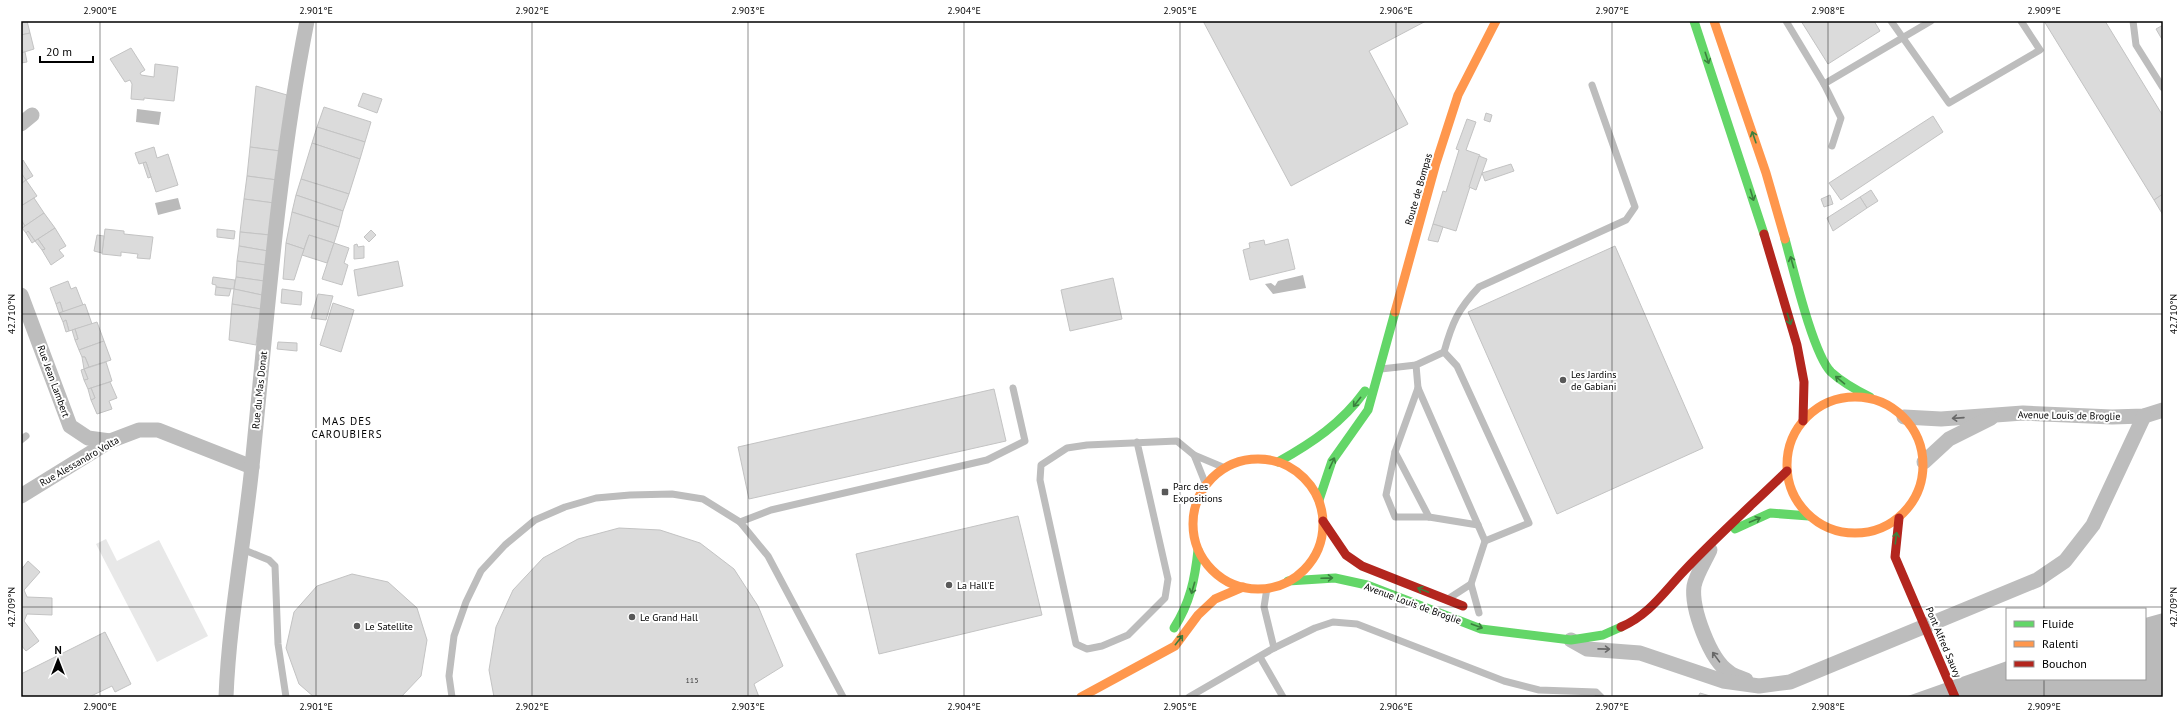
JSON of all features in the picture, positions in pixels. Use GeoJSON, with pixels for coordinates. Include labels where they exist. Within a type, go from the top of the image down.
{"type":"FeatureCollection","features":[{"type":"Feature","properties":{"kind":"main road","name":"Route de Bompas"},"geometry":{"type":"LineString","coordinates":[[1319,500],[1332,461],[1368,410],[1378,369],[1436,163],[1458,95],[1496,21]]}},
{"type":"Feature","properties":{"kind":"main road"},"geometry":{"type":"LineString","coordinates":[[1694,21],[1747,178],[1797,345],[1804,382],[1803,421]]}},
{"type":"Feature","properties":{"kind":"main road"},"geometry":{"type":"LineString","coordinates":[[1714,21],[1766,173],[1814,339],[1830,371],[1848,386],[1874,400],[1890,406],[1904,417],[1917,435],[1921,446],[1924,462],[1922,484],[1916,496],[1899,518],[1880,529],[1870,532],[1854,534],[1837,532],[1822,525],[1809,516],[1798,503],[1790,488],[1787,471],[1788,453],[1794,436],[1803,421],[1818,408],[1836,400],[1855,397],[1874,400]]}},
{"type":"Feature","properties":{"kind":"main road","name":"Route de Bompas"},"geometry":{"type":"LineString","coordinates":[[1278,462],[1310,445],[1334,427],[1358,402],[1378,369]]}},
{"type":"Feature","properties":{"kind":"main road"},"geometry":{"type":"LineString","coordinates":[[1146,660],[1168,638],[1188,607],[1196,579],[1198,550],[1194,534],[1193,517],[1197,500],[1206,485],[1225,468],[1248,460],[1260,459],[1278,462],[1295,470],[1309,483],[1319,500],[1323,521],[1321,540],[1314,556],[1303,570],[1288,581],[1267,588],[1243,587],[1224,579],[1209,567],[1198,550]]}},
{"type":"Feature","properties":{"kind":"main road","name":"Avenue Louis de Broglie"},"geometry":{"type":"LineString","coordinates":[[1288,581],[1327,578],[1367,586],[1481,628],[1572,640],[1603,635],[1635,621],[1657,603],[1684,570],[1762,497],[1787,471]]}},
{"type":"Feature","properties":{"kind":"main road","name":"Avenue Louis de Broglie"},"geometry":{"type":"LineString","coordinates":[[1717,538],[1770,513],[1809,516]]}},
{"type":"Feature","properties":{"kind":"main road","name":"Pont Alfred Sauvy"},"geometry":{"type":"LineString","coordinates":[[1899,518],[1892,555],[1912,596],[1955,697]]}},
{"type":"Feature","properties":{"kind":"main road","name":"Avenue Louis de Broglie"},"geometry":{"type":"LineString","coordinates":[[1323,521],[1346,555],[1362,566],[1483,614]]}},
{"type":"Feature","properties":{"kind":"main road"},"geometry":{"type":"LineString","coordinates":[[1854,534],[1870,543]]}},
{"type":"Feature","properties":{"kind":"main road"},"geometry":{"type":"LineString","coordinates":[[1081,697],[1146,660],[1175,646],[1198,615],[1215,599],[1243,587]]}},
{"type":"Feature","properties":{"kind":"main road","name":"Avenue Louis de Broglie"},"geometry":{"type":"LineString","coordinates":[[1501,621],[1537,636]]}},
{"type":"Feature","properties":{"kind":"street","name":"Rue du Mas Donat"},"geometry":{"type":"LineString","coordinates":[[226,697],[252,468],[268,298],[295,84],[307,21]]}},
{"type":"Feature","properties":{"kind":"street","name":"Rue Jean Lambert"},"geometry":{"type":"LineString","coordinates":[[21,295],[70,426],[88,438],[110,441]]}},
{"type":"Feature","properties":{"kind":"street","name":"Avenue Louis de Broglie"},"geometry":{"type":"LineString","coordinates":[[1904,417],[1941,419],[2023,413],[2092,418],[2144,416],[2163,410]]}},
{"type":"Feature","properties":{"kind":"street","name":"Avenue Louis de Broglie"},"geometry":{"type":"LineString","coordinates":[[1924,462],[1949,439],[1997,415]]}},
{"type":"Feature","properties":{"kind":"street"},"geometry":{"type":"LineString","coordinates":[[1572,640],[1587,649],[1640,652],[1723,681],[1759,686],[1790,682],[2037,580],[2065,562],[2093,525],[2144,416]]}},
{"type":"Feature","properties":{"kind":"street","name":"Rue Alessandro Volta"},"geometry":{"type":"LineString","coordinates":[[21,496],[110,441],[139,430],[158,430],[252,468]]}},
{"type":"Feature","properties":{"kind":"street"},"geometry":{"type":"LineString","coordinates":[[1717,538],[1694,584],[1693,599],[1704,635],[1713,654],[1728,672],[1759,686]]}},
{"type":"Feature","properties":{"kind":"lane"},"geometry":{"type":"LineString","coordinates":[[1786,21],[1824,84],[1841,118],[1832,146]]}},
{"type":"Feature","properties":{"kind":"lane"},"geometry":{"type":"LineString","coordinates":[[1891,21],[1949,103],[2040,50],[2021,21]]}},
{"type":"Feature","properties":{"kind":"lane"},"geometry":{"type":"LineString","coordinates":[[1824,84],[1931,21]]}},
{"type":"Feature","properties":{"kind":"lane"},"geometry":{"type":"LineString","coordinates":[[2133,21],[2136,45],[2163,88]]}},
{"type":"Feature","properties":{"kind":"lane"},"geometry":{"type":"LineString","coordinates":[[1378,369],[1416,365],[1444,352],[1462,305],[1479,287],[1626,220],[1635,207],[1592,85]]}},
{"type":"Feature","properties":{"kind":"lane"},"geometry":{"type":"LineString","coordinates":[[1444,352],[1457,366],[1529,523],[1485,541]]}},
{"type":"Feature","properties":{"kind":"lane"},"geometry":{"type":"LineString","coordinates":[[1416,365],[1418,388],[1485,541],[1471,584],[1448,600]]}},
{"type":"Feature","properties":{"kind":"lane"},"geometry":{"type":"LineString","coordinates":[[740,522],[771,510],[987,460],[1025,441],[1013,388]]}},
{"type":"Feature","properties":{"kind":"lane"},"geometry":{"type":"LineString","coordinates":[[1418,388],[1395,452],[1386,495],[1395,517],[1429,517],[1478,525]]}},
{"type":"Feature","properties":{"kind":"lane"},"geometry":{"type":"LineString","coordinates":[[1137,442],[1168,579],[1165,598],[1128,635],[1102,646],[1087,649],[1076,644],[1040,480],[1041,464],[1066,448],[1137,442],[1177,441],[1194,455],[1225,468]]}},
{"type":"Feature","properties":{"kind":"lane"},"geometry":{"type":"LineString","coordinates":[[1395,452],[1429,517]]}},
{"type":"Feature","properties":{"kind":"lane"},"geometry":{"type":"LineString","coordinates":[[1194,455],[1206,485]]}},
{"type":"Feature","properties":{"kind":"lane"},"geometry":{"type":"LineString","coordinates":[[452,697],[449,676],[454,636],[466,602],[481,571],[505,545],[536,520],[565,507],[596,498],[630,495],[672,494],[703,499],[740,522],[768,556],[844,697]]}},
{"type":"Feature","properties":{"kind":"lane"},"geometry":{"type":"LineString","coordinates":[[242,549],[269,560],[275,566],[278,644],[286,697]]}},
{"type":"Feature","properties":{"kind":"lane"},"geometry":{"type":"LineString","coordinates":[[1471,584],[1483,614]]}},
{"type":"Feature","properties":{"kind":"lane"},"geometry":{"type":"LineString","coordinates":[[1267,588],[1264,607],[1274,648]]}},
{"type":"Feature","properties":{"kind":"lane"},"geometry":{"type":"LineString","coordinates":[[1189,697],[1274,648],[1315,628],[1334,622],[1357,624],[1504,681],[1539,690],[1596,692],[1601,697]]}},
{"type":"Feature","properties":{"kind":"lane"},"geometry":{"type":"LineString","coordinates":[[1260,657],[1283,697]]}},
{"type":"Feature","properties":{"kind":"shaded area"},"geometry":{"type":"Polygon","coordinates":[[[137,109],[161,112],[159,125],[136,122],[137,109]]]}},
{"type":"Feature","properties":{"kind":"shaded area"},"geometry":{"type":"Polygon","coordinates":[[[178,198],[181,209],[158,215],[155,203],[178,198]]]}},
{"type":"Feature","properties":{"kind":"shaded area"},"geometry":{"type":"Polygon","coordinates":[[[1303,275],[1306,288],[1273,294],[1265,284],[1271,283],[1275,286],[1278,281],[1303,275]]]}},
{"type":"Feature","properties":{"kind":"shaded area"},"geometry":{"type":"Polygon","coordinates":[[[106,539],[117,561],[159,540],[208,636],[157,662],[96,544],[106,539]]]}},
{"type":"Feature","properties":{"kind":"shaded area"},"geometry":{"type":"Polygon","coordinates":[[[2163,613],[2163,697],[1905,697],[2006,661],[2006,680],[2146,680],[2146,618],[2163,613]]]}},
{"type":"Feature","properties":{"kind":"building"},"geometry":{"type":"Polygon","coordinates":[[[21,21],[27,21],[30,33],[21,35],[21,21]]]}},
{"type":"Feature","properties":{"kind":"building"},"geometry":{"type":"Polygon","coordinates":[[[1203,21],[1426,21],[1369,51],[1408,124],[1291,186],[1203,21]]]}},
{"type":"Feature","properties":{"kind":"building"},"geometry":{"type":"Polygon","coordinates":[[[1801,21],[1874,21],[1880,31],[1828,64],[1801,21]]]}},
{"type":"Feature","properties":{"kind":"building"},"geometry":{"type":"Polygon","coordinates":[[[2044,21],[2105,21],[2163,116],[2163,194],[2154,200],[2044,21]]]}},
{"type":"Feature","properties":{"kind":"building"},"geometry":{"type":"Polygon","coordinates":[[[2163,25],[2163,41],[2156,29],[2163,25]]]}},
{"type":"Feature","properties":{"kind":"building"},"geometry":{"type":"Polygon","coordinates":[[[30,33],[34,49],[21,53],[21,35],[30,33]]]}},
{"type":"Feature","properties":{"kind":"building"},"geometry":{"type":"Polygon","coordinates":[[[131,48],[145,70],[140,73],[141,75],[154,77],[155,64],[178,67],[174,101],[144,98],[144,100],[131,99],[132,84],[130,80],[125,82],[110,59],[131,48]]]}},
{"type":"Feature","properties":{"kind":"building"},"geometry":{"type":"Polygon","coordinates":[[[25,52],[27,62],[21,63],[21,53],[25,52]]]}},
{"type":"Feature","properties":{"kind":"building"},"geometry":{"type":"Polygon","coordinates":[[[256,86],[287,95],[280,151],[250,147],[256,86]]]}},
{"type":"Feature","properties":{"kind":"building"},"geometry":{"type":"Polygon","coordinates":[[[363,93],[382,99],[377,113],[358,106],[363,93]]]}},
{"type":"Feature","properties":{"kind":"building"},"geometry":{"type":"Polygon","coordinates":[[[324,107],[371,122],[365,142],[317,127],[324,107]]]}},
{"type":"Feature","properties":{"kind":"building"},"geometry":{"type":"Polygon","coordinates":[[[1486,113],[1492,115],[1490,122],[1484,120],[1486,113]]]}},
{"type":"Feature","properties":{"kind":"building"},"geometry":{"type":"Polygon","coordinates":[[[1933,116],[1943,132],[1841,200],[1829,183],[1933,116]]]}},
{"type":"Feature","properties":{"kind":"building"},"geometry":{"type":"Polygon","coordinates":[[[1467,119],[1476,122],[1466,150],[1480,155],[1456,231],[1433,224],[1443,191],[1446,192],[1459,150],[1456,149],[1467,119]]]}},
{"type":"Feature","properties":{"kind":"building"},"geometry":{"type":"Polygon","coordinates":[[[317,127],[365,142],[360,159],[312,143],[317,127]]]}},
{"type":"Feature","properties":{"kind":"building"},"geometry":{"type":"Polygon","coordinates":[[[312,143],[360,159],[349,194],[301,179],[312,143]]]}},
{"type":"Feature","properties":{"kind":"building"},"geometry":{"type":"Polygon","coordinates":[[[154,147],[157,158],[168,154],[178,185],[156,192],[146,162],[139,164],[135,153],[154,147]]]}},
{"type":"Feature","properties":{"kind":"building"},"geometry":{"type":"Polygon","coordinates":[[[250,147],[280,151],[277,180],[247,176],[250,147]]]}},
{"type":"Feature","properties":{"kind":"building"},"geometry":{"type":"Polygon","coordinates":[[[1479,156],[1487,159],[1476,190],[1469,187],[1479,156]]]}},
{"type":"Feature","properties":{"kind":"building"},"geometry":{"type":"Polygon","coordinates":[[[23,160],[33,176],[26,180],[21,173],[23,160]]]}},
{"type":"Feature","properties":{"kind":"building"},"geometry":{"type":"Polygon","coordinates":[[[146,162],[151,177],[148,178],[143,163],[146,162]]]}},
{"type":"Feature","properties":{"kind":"building"},"geometry":{"type":"Polygon","coordinates":[[[1511,164],[1514,171],[1485,181],[1482,173],[1511,164]]]}},
{"type":"Feature","properties":{"kind":"building"},"geometry":{"type":"Polygon","coordinates":[[[21,173],[26,180],[21,184],[21,173]]]}},
{"type":"Feature","properties":{"kind":"building"},"geometry":{"type":"Polygon","coordinates":[[[247,176],[277,180],[274,203],[244,199],[247,176]]]}},
{"type":"Feature","properties":{"kind":"building"},"geometry":{"type":"Polygon","coordinates":[[[301,179],[349,194],[343,211],[296,195],[301,179]]]}},
{"type":"Feature","properties":{"kind":"building"},"geometry":{"type":"Polygon","coordinates":[[[26,180],[37,196],[21,206],[21,184],[26,180]]]}},
{"type":"Feature","properties":{"kind":"building"},"geometry":{"type":"Polygon","coordinates":[[[1871,190],[1878,201],[1867,208],[1860,197],[1871,190]]]}},
{"type":"Feature","properties":{"kind":"building"},"geometry":{"type":"Polygon","coordinates":[[[2163,194],[2163,215],[2154,200],[2163,194]]]}},
{"type":"Feature","properties":{"kind":"building"},"geometry":{"type":"Polygon","coordinates":[[[296,195],[343,211],[339,227],[292,212],[296,195]]]}},
{"type":"Feature","properties":{"kind":"building"},"geometry":{"type":"Polygon","coordinates":[[[1830,195],[1833,204],[1824,207],[1821,199],[1830,195]]]}},
{"type":"Feature","properties":{"kind":"building"},"geometry":{"type":"Polygon","coordinates":[[[1860,197],[1867,208],[1833,231],[1827,218],[1860,197]]]}},
{"type":"Feature","properties":{"kind":"building"},"geometry":{"type":"Polygon","coordinates":[[[34,198],[44,213],[25,226],[21,220],[21,206],[34,198]]]}},
{"type":"Feature","properties":{"kind":"building"},"geometry":{"type":"Polygon","coordinates":[[[244,199],[274,203],[270,235],[240,232],[244,199]]]}},
{"type":"Feature","properties":{"kind":"building"},"geometry":{"type":"Polygon","coordinates":[[[292,212],[339,227],[334,243],[309,235],[304,249],[286,243],[292,212]]]}},
{"type":"Feature","properties":{"kind":"building"},"geometry":{"type":"Polygon","coordinates":[[[44,213],[55,228],[35,241],[28,231],[26,233],[22,228],[44,213]]]}},
{"type":"Feature","properties":{"kind":"building"},"geometry":{"type":"Polygon","coordinates":[[[21,220],[25,226],[22,228],[21,226],[21,220]]]}},
{"type":"Feature","properties":{"kind":"building"},"geometry":{"type":"Polygon","coordinates":[[[1433,224],[1443,227],[1438,242],[1428,240],[1433,224]]]}},
{"type":"Feature","properties":{"kind":"building"},"geometry":{"type":"Polygon","coordinates":[[[55,228],[66,246],[59,250],[64,256],[51,265],[42,250],[45,249],[38,239],[55,228]]]}},
{"type":"Feature","properties":{"kind":"building"},"geometry":{"type":"Polygon","coordinates":[[[105,229],[124,231],[124,234],[153,237],[150,259],[137,258],[138,254],[121,252],[121,256],[102,254],[105,229]]]}},
{"type":"Feature","properties":{"kind":"building"},"geometry":{"type":"Polygon","coordinates":[[[217,229],[235,231],[234,239],[217,237],[217,229]]]}},
{"type":"Feature","properties":{"kind":"building"},"geometry":{"type":"Polygon","coordinates":[[[371,230],[376,235],[369,242],[364,237],[371,230]]]}},
{"type":"Feature","properties":{"kind":"building"},"geometry":{"type":"Polygon","coordinates":[[[28,231],[35,241],[32,243],[26,233],[28,231]]]}},
{"type":"Feature","properties":{"kind":"building"},"geometry":{"type":"Polygon","coordinates":[[[240,232],[270,235],[268,251],[239,246],[240,232]]]}},
{"type":"Feature","properties":{"kind":"building"},"geometry":{"type":"Polygon","coordinates":[[[97,235],[104,236],[102,253],[94,251],[97,235]]]}},
{"type":"Feature","properties":{"kind":"building"},"geometry":{"type":"Polygon","coordinates":[[[309,235],[334,243],[327,263],[302,255],[309,235]]]}},
{"type":"Feature","properties":{"kind":"building"},"geometry":{"type":"Polygon","coordinates":[[[38,239],[45,249],[42,250],[35,241],[38,239]]]}},
{"type":"Feature","properties":{"kind":"building"},"geometry":{"type":"Polygon","coordinates":[[[1288,239],[1295,269],[1250,280],[1243,250],[1250,248],[1249,243],[1264,240],[1265,245],[1288,239]]]}},
{"type":"Feature","properties":{"kind":"building"},"geometry":{"type":"Polygon","coordinates":[[[286,243],[304,249],[294,280],[283,279],[286,243]]]}},
{"type":"Feature","properties":{"kind":"building"},"geometry":{"type":"Polygon","coordinates":[[[334,243],[349,248],[344,263],[348,265],[342,285],[322,279],[334,243]]]}},
{"type":"Feature","properties":{"kind":"building"},"geometry":{"type":"Polygon","coordinates":[[[357,244],[358,247],[364,246],[364,258],[354,259],[354,245],[357,244]]]}},
{"type":"Feature","properties":{"kind":"building"},"geometry":{"type":"Polygon","coordinates":[[[239,246],[268,251],[266,265],[237,261],[239,246]]]}},
{"type":"Feature","properties":{"kind":"building"},"geometry":{"type":"Polygon","coordinates":[[[1615,246],[1703,448],[1557,514],[1468,312],[1615,246]]]}},
{"type":"Feature","properties":{"kind":"building"},"geometry":{"type":"Polygon","coordinates":[[[237,261],[266,265],[264,281],[236,277],[237,261]]]}},
{"type":"Feature","properties":{"kind":"building"},"geometry":{"type":"Polygon","coordinates":[[[398,261],[403,286],[358,296],[354,270],[398,261]]]}},
{"type":"Feature","properties":{"kind":"building"},"geometry":{"type":"Polygon","coordinates":[[[213,277],[235,280],[234,289],[216,287],[216,285],[212,284],[213,277]]]}},
{"type":"Feature","properties":{"kind":"building"},"geometry":{"type":"Polygon","coordinates":[[[236,277],[264,281],[262,295],[234,289],[236,277]]]}},
{"type":"Feature","properties":{"kind":"building"},"geometry":{"type":"Polygon","coordinates":[[[1113,278],[1122,319],[1070,331],[1061,290],[1113,278]]]}},
{"type":"Feature","properties":{"kind":"building"},"geometry":{"type":"Polygon","coordinates":[[[68,281],[71,289],[76,287],[83,305],[63,312],[60,302],[56,304],[50,288],[68,281]]]}},
{"type":"Feature","properties":{"kind":"building"},"geometry":{"type":"Polygon","coordinates":[[[216,287],[231,289],[229,296],[215,295],[216,287]]]}},
{"type":"Feature","properties":{"kind":"building"},"geometry":{"type":"Polygon","coordinates":[[[234,289],[262,295],[261,309],[232,304],[234,289]]]}},
{"type":"Feature","properties":{"kind":"building"},"geometry":{"type":"Polygon","coordinates":[[[282,289],[302,292],[301,305],[281,303],[282,289]]]}},
{"type":"Feature","properties":{"kind":"building"},"geometry":{"type":"Polygon","coordinates":[[[318,294],[333,296],[326,320],[311,318],[318,294]]]}},
{"type":"Feature","properties":{"kind":"building"},"geometry":{"type":"Polygon","coordinates":[[[60,302],[63,312],[59,313],[56,304],[60,302]]]}},
{"type":"Feature","properties":{"kind":"building"},"geometry":{"type":"Polygon","coordinates":[[[333,303],[354,310],[341,352],[320,345],[333,303]]]}},
{"type":"Feature","properties":{"kind":"building"},"geometry":{"type":"Polygon","coordinates":[[[85,304],[92,324],[69,331],[66,320],[63,322],[59,313],[85,304]]]}},
{"type":"Feature","properties":{"kind":"building"},"geometry":{"type":"Polygon","coordinates":[[[232,304],[261,309],[256,345],[229,340],[232,304]]]}},
{"type":"Feature","properties":{"kind":"building"},"geometry":{"type":"Polygon","coordinates":[[[66,320],[69,331],[66,332],[63,322],[66,320]]]}},
{"type":"Feature","properties":{"kind":"building"},"geometry":{"type":"Polygon","coordinates":[[[97,322],[104,341],[79,350],[75,340],[78,339],[75,329],[97,322]]]}},
{"type":"Feature","properties":{"kind":"building"},"geometry":{"type":"Polygon","coordinates":[[[75,329],[78,339],[75,340],[72,330],[75,329]]]}},
{"type":"Feature","properties":{"kind":"building"},"geometry":{"type":"Polygon","coordinates":[[[104,341],[111,360],[89,367],[85,357],[82,357],[79,350],[104,341]]]}},
{"type":"Feature","properties":{"kind":"building"},"geometry":{"type":"Polygon","coordinates":[[[278,342],[297,343],[297,351],[277,349],[278,342]]]}},
{"type":"Feature","properties":{"kind":"building"},"geometry":{"type":"Polygon","coordinates":[[[82,357],[85,357],[89,367],[84,369],[82,357]]]}},
{"type":"Feature","properties":{"kind":"building"},"geometry":{"type":"Polygon","coordinates":[[[106,362],[112,381],[88,389],[84,380],[88,379],[84,369],[106,362]]]}},
{"type":"Feature","properties":{"kind":"building"},"geometry":{"type":"Polygon","coordinates":[[[84,369],[88,379],[84,380],[81,370],[84,369]]]}},
{"type":"Feature","properties":{"kind":"building"},"geometry":{"type":"Polygon","coordinates":[[[110,382],[117,398],[109,401],[112,409],[97,414],[91,400],[95,398],[91,388],[110,382]]]}},
{"type":"Feature","properties":{"kind":"building"},"geometry":{"type":"Polygon","coordinates":[[[91,388],[95,398],[91,400],[88,389],[91,388]]]}},
{"type":"Feature","properties":{"kind":"building"},"geometry":{"type":"Polygon","coordinates":[[[994,389],[1006,441],[749,499],[738,447],[994,389]]]}},
{"type":"Feature","properties":{"kind":"building","name":"La Hall'E"},"geometry":{"type":"Polygon","coordinates":[[[1018,516],[1042,615],[879,654],[856,554],[1018,516]]]}},
{"type":"Feature","properties":{"kind":"building","name":"Le Grand Hall"},"geometry":{"type":"Polygon","coordinates":[[[619,528],[660,530],[700,543],[734,569],[758,606],[783,666],[754,684],[759,697],[494,697],[489,670],[496,627],[513,590],[543,558],[578,539],[619,528]]]}},
{"type":"Feature","properties":{"kind":"building"},"geometry":{"type":"Polygon","coordinates":[[[28,561],[40,572],[24,590],[27,597],[52,598],[52,615],[27,614],[24,621],[39,641],[26,651],[21,645],[21,570],[28,561]]]}},
{"type":"Feature","properties":{"kind":"building","name":"Le Satellite"},"geometry":{"type":"Polygon","coordinates":[[[352,574],[388,582],[417,608],[427,640],[421,676],[401,697],[314,697],[299,684],[286,648],[294,612],[317,586],[352,574]]]}},
{"type":"Feature","properties":{"kind":"building"},"geometry":{"type":"Polygon","coordinates":[[[105,632],[131,684],[115,692],[112,686],[89,697],[21,697],[21,674],[105,632]]]}},
{"type":"Feature","properties":{"kind":"building"},"geometry":{"type":"Polygon","coordinates":[[[1700,693],[1710,696],[1698,697],[1700,693]]]}},
{"type":"Feature","properties":{"kind":"traffic: fast"},"geometry":{"type":"LineString","coordinates":[[1694,21],[1764,234]]}},
{"type":"Feature","properties":{"kind":"traffic: fast"},"geometry":{"type":"LineString","coordinates":[[1785,239],[1804,310],[1817,348],[1824,362],[1831,372],[1840,380],[1870,397]]}},
{"type":"Feature","properties":{"kind":"traffic: fast"},"geometry":{"type":"LineString","coordinates":[[1319,500],[1332,461],[1368,410],[1395,312]]}},
{"type":"Feature","properties":{"kind":"traffic: fast"},"geometry":{"type":"LineString","coordinates":[[1278,462],[1314,440],[1336,423],[1365,391]]}},
{"type":"Feature","properties":{"kind":"traffic: fast"},"geometry":{"type":"LineString","coordinates":[[1735,529],[1770,513],[1809,516]]}},
{"type":"Feature","properties":{"kind":"traffic: fast"},"geometry":{"type":"LineString","coordinates":[[1174,628],[1180,619],[1188,600],[1198,550]]}},
{"type":"Feature","properties":{"kind":"traffic: fast"},"geometry":{"type":"LineString","coordinates":[[1288,581],[1335,578],[1367,585],[1481,629],[1571,640],[1603,635],[1621,627]]}},
{"type":"Feature","properties":{"kind":"traffic: slow"},"geometry":{"type":"LineString","coordinates":[[1395,312],[1436,163],[1458,95],[1496,21]]}},
{"type":"Feature","properties":{"kind":"traffic: slow"},"geometry":{"type":"LineString","coordinates":[[1714,21],[1766,173],[1785,239]]}},
{"type":"Feature","properties":{"kind":"traffic: slow"},"geometry":{"type":"LineString","coordinates":[[1848,397],[1862,397],[1881,402],[1893,408],[1908,422],[1918,439],[1922,452],[1923,465],[1922,478],[1918,491],[1912,503],[1898,518],[1893,522],[1875,530],[1862,533],[1848,533],[1829,528],[1817,522],[1802,508],[1798,503],[1790,485],[1787,472],[1787,458],[1792,439],[1798,427],[1812,412],[1817,408],[1835,400],[1848,397]]}},
{"type":"Feature","properties":{"kind":"traffic: slow"},"geometry":{"type":"LineString","coordinates":[[1258,459],[1283,464],[1304,478],[1318,499],[1323,524],[1318,549],[1304,570],[1283,584],[1258,589],[1233,584],[1212,570],[1198,549],[1193,524],[1198,499],[1212,478],[1233,464],[1258,459]]}},
{"type":"Feature","properties":{"kind":"traffic: slow"},"geometry":{"type":"LineString","coordinates":[[1081,697],[1175,646],[1198,615],[1215,599],[1243,587]]}},
{"type":"Feature","properties":{"kind":"traffic: jam"},"geometry":{"type":"LineString","coordinates":[[1764,234],[1797,345],[1804,382],[1803,421]]}},
{"type":"Feature","properties":{"kind":"traffic: jam"},"geometry":{"type":"LineString","coordinates":[[1621,627],[1648,610],[1709,545],[1787,471]]}},
{"type":"Feature","properties":{"kind":"traffic: jam"},"geometry":{"type":"LineString","coordinates":[[1899,518],[1895,557],[1955,697]]}},
{"type":"Feature","properties":{"kind":"traffic: jam"},"geometry":{"type":"LineString","coordinates":[[1323,521],[1346,555],[1362,566],[1463,606]]}},
{"type":"Feature","properties":{"kind":"place","name":"Les Jardins de Gabiani"},"geometry":{"type":"Point","coordinates":[1563,380]}},
{"type":"Feature","properties":{"kind":"place","name":"Parc des Expositions"},"geometry":{"type":"Point","coordinates":[1165,492]}},
{"type":"Feature","properties":{"kind":"place","name":"La Hall'E"},"geometry":{"type":"Point","coordinates":[949,585]}},
{"type":"Feature","properties":{"kind":"place","name":"Le Grand Hall"},"geometry":{"type":"Point","coordinates":[632,617]}},
{"type":"Feature","properties":{"kind":"place","name":"Le Satellite"},"geometry":{"type":"Point","coordinates":[357,626]}},
{"type":"Feature","properties":{"kind":"district","name":"MAS DES CAROUBIERS"},"geometry":{"type":"Point","coordinates":[347,427]}}]}
